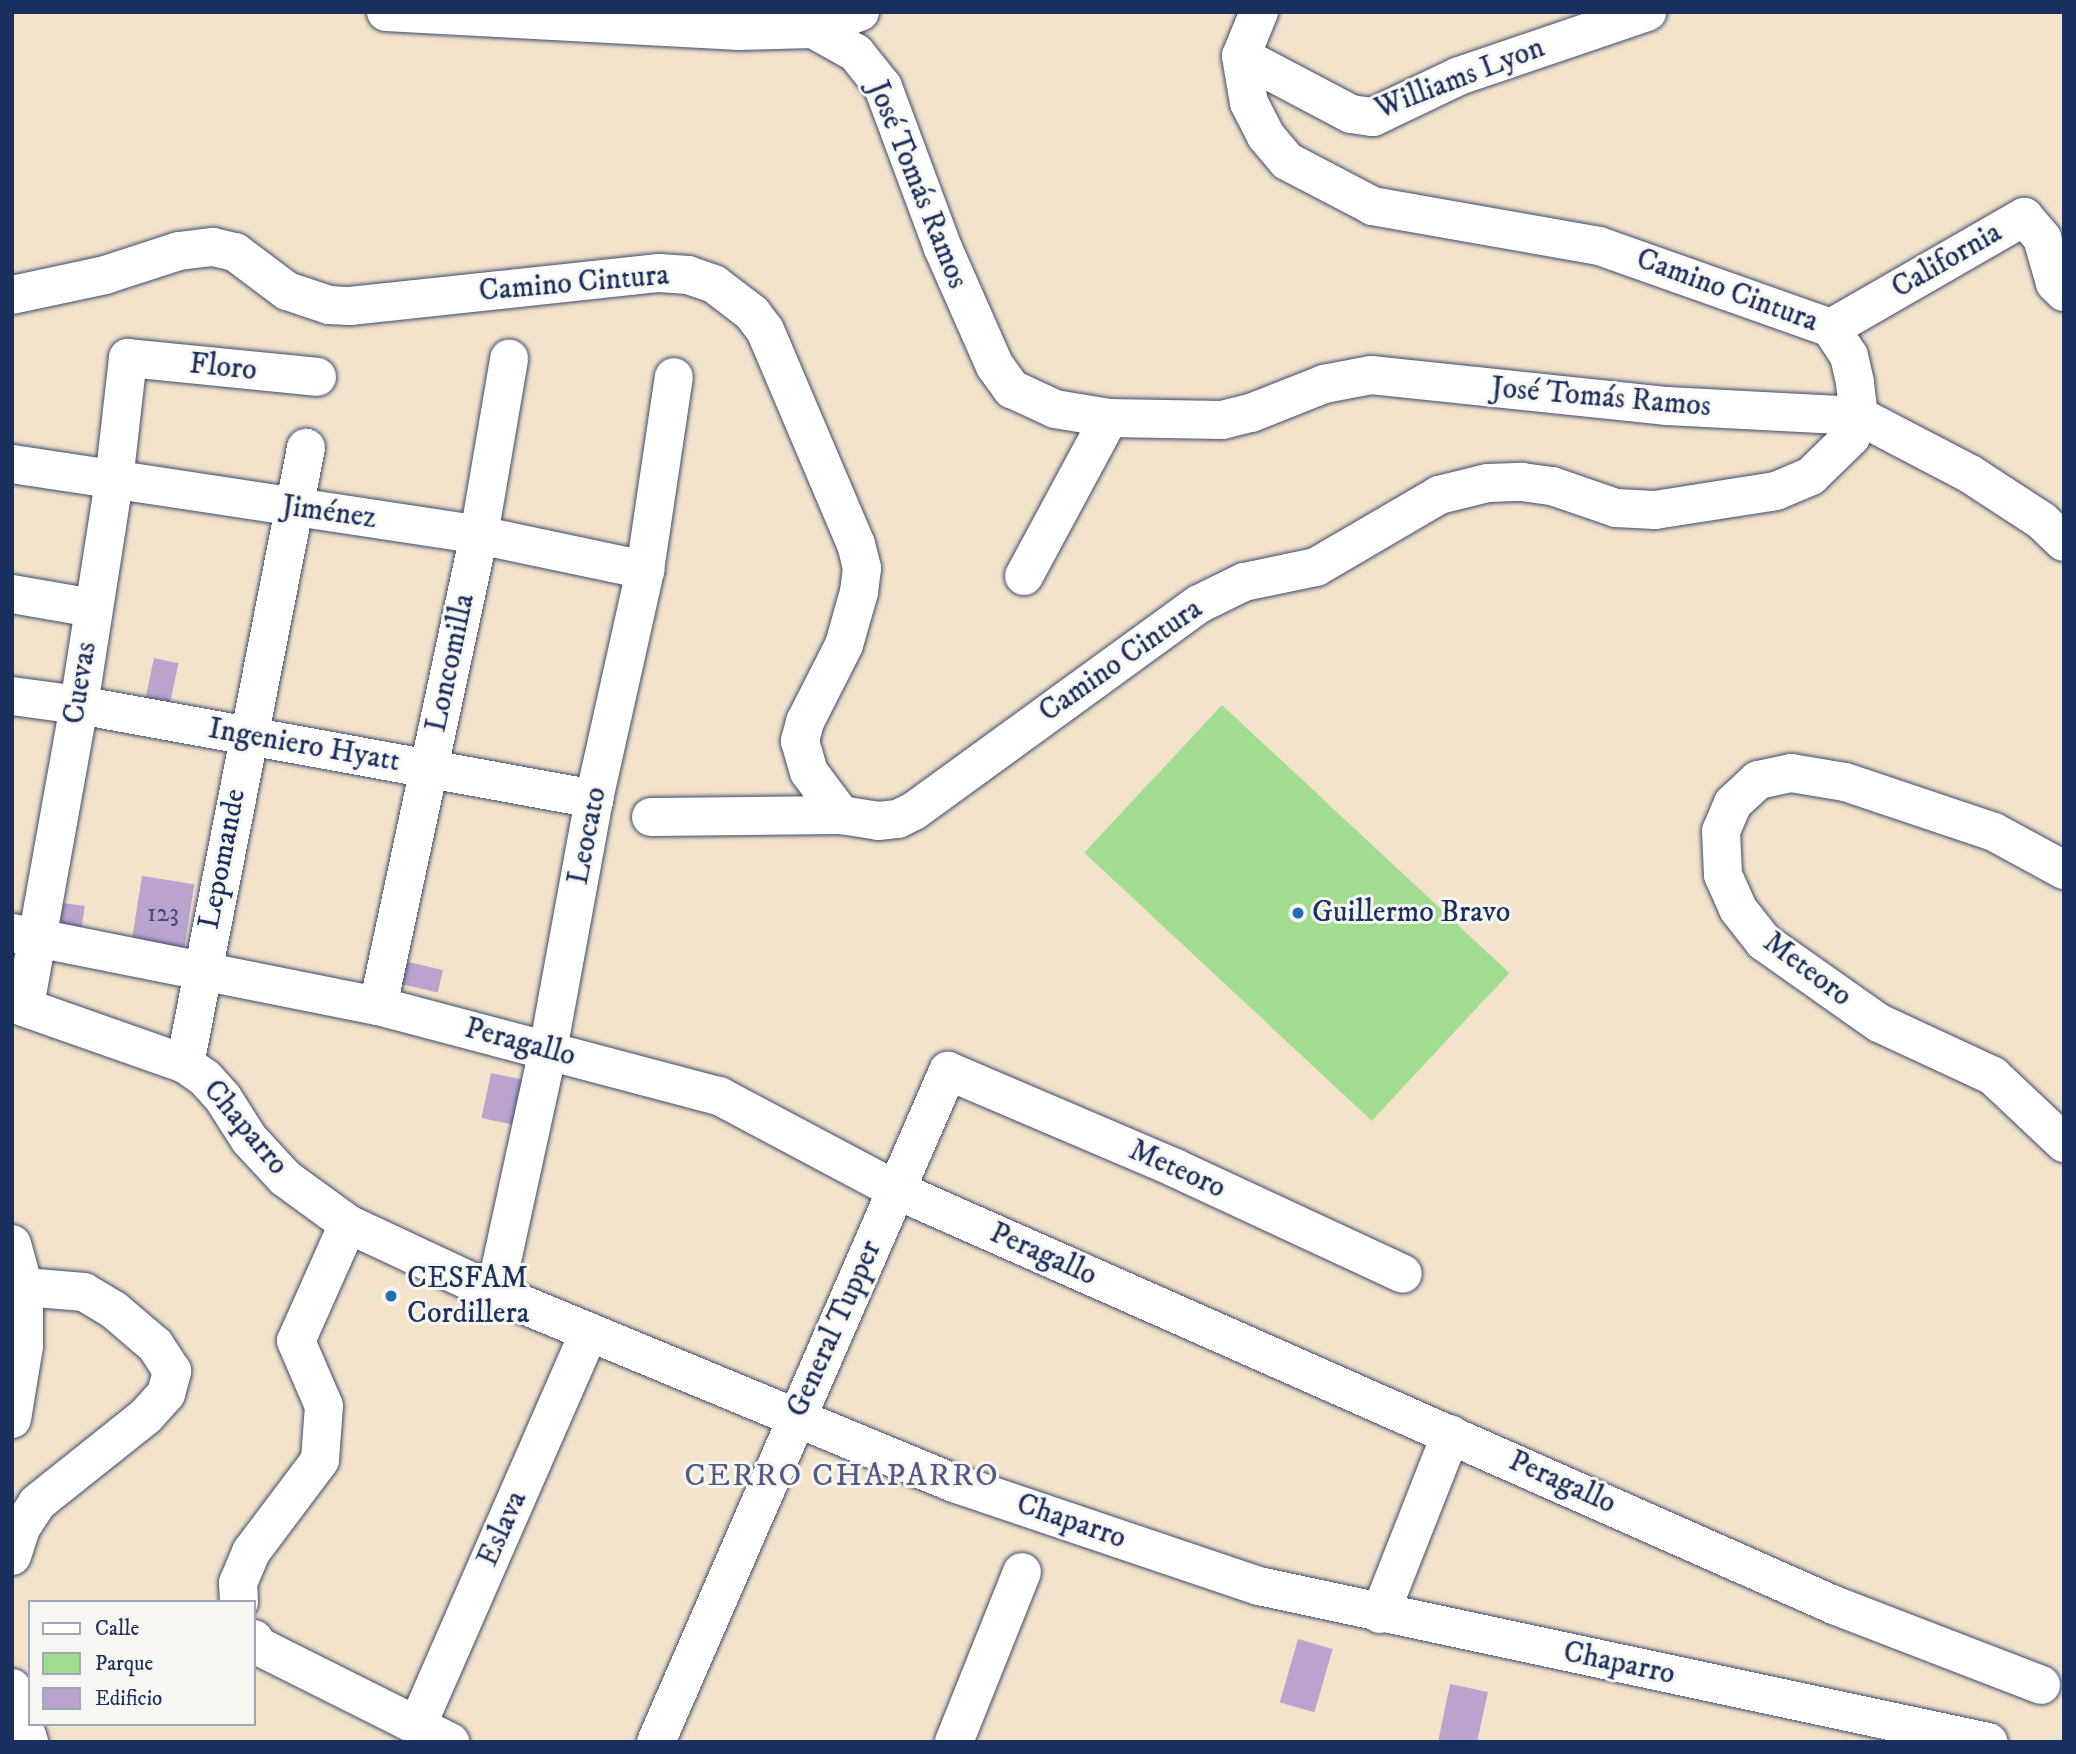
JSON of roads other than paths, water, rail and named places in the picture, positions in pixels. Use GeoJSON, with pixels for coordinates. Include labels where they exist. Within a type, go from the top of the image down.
{"type":"FeatureCollection","features":[{"type":"Feature","properties":{"kind":"street"},"geometry":{"type":"LineString","coordinates":[[386,12],[739,31],[813,29],[860,12]]}},
{"type":"Feature","properties":{"kind":"street"},"geometry":{"type":"LineString","coordinates":[[1241,56],[1259,12]]}},
{"type":"Feature","properties":{"kind":"street","name":"Williams Lyon"},"geometry":{"type":"LineString","coordinates":[[1241,56],[1339,108],[1373,117],[1459,76],[1647,12]]}},
{"type":"Feature","properties":{"kind":"street","name":"José Tomás Ramos"},"geometry":{"type":"LineString","coordinates":[[813,29],[856,53],[883,88],[969,313],[995,366],[1012,389],[1055,409],[1109,418],[1222,420],[1251,413],[1324,384],[1371,374],[1667,406],[1859,416],[1970,474],[2042,521],[2064,542]]}},
{"type":"Feature","properties":{"kind":"street","name":"Camino Cintura"},"geometry":{"type":"LineString","coordinates":[[12,295],[105,275],[179,251],[214,247],[235,252],[287,291],[329,305],[350,306],[659,273],[688,275],[714,284],[752,313],[765,330],[838,496],[862,568],[859,592],[844,645],[805,722],[800,741],[809,772],[841,815],[878,821],[898,819],[914,811],[1199,604],[1244,582],[1316,567],[1439,495],[1488,483],[1522,482],[1552,486],[1597,504],[1637,510],[1776,491],[1811,476],[1830,460],[1850,437],[1859,416],[1849,356],[1831,328],[1598,246],[1373,206],[1287,161],[1266,135],[1249,103],[1241,56]]}},
{"type":"Feature","properties":{"kind":"street","name":"California"},"geometry":{"type":"LineString","coordinates":[[1831,328],[2024,217],[2042,238],[2055,283],[2064,292]]}},
{"type":"Feature","properties":{"kind":"street","name":"Floro"},"geometry":{"type":"LineString","coordinates":[[128,358],[317,377]]}},
{"type":"Feature","properties":{"kind":"street","name":"Cuevas"},"geometry":{"type":"LineString","coordinates":[[19,1005],[25,935],[79,705],[114,481],[128,358]]}},
{"type":"Feature","properties":{"kind":"street","name":"Loncomilla"},"geometry":{"type":"LineString","coordinates":[[378,1006],[479,535],[509,359]]}},
{"type":"Feature","properties":{"kind":"street","name":"Leocato"},"geometry":{"type":"LineString","coordinates":[[495,1293],[548,1050],[594,799],[645,570],[674,377]]}},
{"type":"Feature","properties":{"kind":"street"},"geometry":{"type":"LineString","coordinates":[[1024,576],[1109,418]]}},
{"type":"Feature","properties":{"kind":"street","name":"Lepomande"},"geometry":{"type":"LineString","coordinates":[[185,1064],[247,736],[306,449]]}},
{"type":"Feature","properties":{"kind":"street","name":"Jiménez"},"geometry":{"type":"LineString","coordinates":[[12,464],[479,535],[645,570]]}},
{"type":"Feature","properties":{"kind":"street"},"geometry":{"type":"LineString","coordinates":[[12,594],[93,608]]}},
{"type":"Feature","properties":{"kind":"street","name":"Ingeniero Hyatt"},"geometry":{"type":"LineString","coordinates":[[12,696],[79,705],[594,799]]}},
{"type":"Feature","properties":{"kind":"street","name":"Meteoro"},"geometry":{"type":"LineString","coordinates":[[2064,870],[1994,832],[1845,782],[1791,773],[1758,780],[1733,803],[1721,831],[1723,875],[1738,909],[1764,942],[1879,1023],[1993,1076],[2064,1143]]}},
{"type":"Feature","properties":{"kind":"street"},"geometry":{"type":"LineString","coordinates":[[651,817],[841,815]]}},
{"type":"Feature","properties":{"kind":"street","name":"Peragallo"},"geometry":{"type":"LineString","coordinates":[[25,935],[378,1006],[719,1096],[896,1190],[1834,1605],[2041,1685]]}},
{"type":"Feature","properties":{"kind":"street","name":"Chaparro"},"geometry":{"type":"LineString","coordinates":[[19,1005],[185,1064],[205,1078],[223,1098],[249,1139],[285,1178],[348,1224],[495,1293],[957,1484],[1258,1586],[1988,1742]]}},
{"type":"Feature","properties":{"kind":"street","name":"Meteoro"},"geometry":{"type":"LineString","coordinates":[[948,1071],[1175,1168],[1403,1274]]}},
{"type":"Feature","properties":{"kind":"street","name":"General Tupper"},"geometry":{"type":"LineString","coordinates":[[656,1742],[795,1417],[948,1071]]}},
{"type":"Feature","properties":{"kind":"street"},"geometry":{"type":"LineString","coordinates":[[239,1600],[238,1583],[251,1552],[320,1460],[324,1406],[296,1342],[348,1224]]}},
{"type":"Feature","properties":{"kind":"street"},"geometry":{"type":"LineString","coordinates":[[12,1244],[24,1287],[24,1346],[12,1419]]}},
{"type":"Feature","properties":{"kind":"street"},"geometry":{"type":"LineString","coordinates":[[12,1556],[21,1528],[37,1503],[146,1416],[166,1394],[172,1371],[155,1345],[114,1310],[84,1292],[24,1287]]}},
{"type":"Feature","properties":{"kind":"street","name":"Eslava"},"geometry":{"type":"LineString","coordinates":[[434,1734],[589,1332]]}},
{"type":"Feature","properties":{"kind":"street"},"geometry":{"type":"LineString","coordinates":[[1380,1614],[1451,1434]]}},
{"type":"Feature","properties":{"kind":"street"},"geometry":{"type":"LineString","coordinates":[[954,1742],[1022,1572]]}},
{"type":"Feature","properties":{"kind":"street"},"geometry":{"type":"LineString","coordinates":[[256,1642],[258,1646],[434,1734]]}},
{"type":"Feature","properties":{"kind":"street"},"geometry":{"type":"LineString","coordinates":[[12,1688],[29,1742]]}},
{"type":"Feature","properties":{"kind":"place","name":"Guillermo Bravo"},"geometry":{"type":"Point","coordinates":[1298,913]}},
{"type":"Feature","properties":{"kind":"place","name":"CESFAM Cordillera"},"geometry":{"type":"Point","coordinates":[391,1296]}},
{"type":"Feature","properties":{"kind":"district","name":"CERRO CHAPARRO"},"geometry":{"type":"Point","coordinates":[842,1476]}}]}
